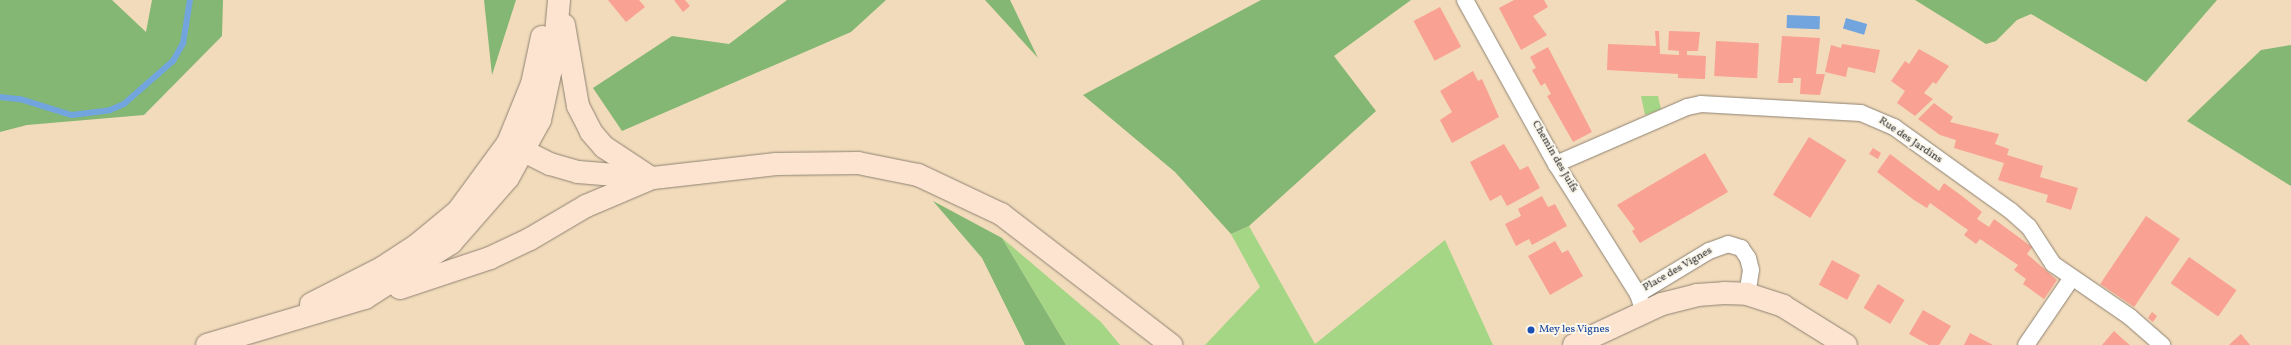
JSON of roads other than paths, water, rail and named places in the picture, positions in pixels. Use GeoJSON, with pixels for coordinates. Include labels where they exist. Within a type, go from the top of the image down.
{"type":"FeatureCollection","features":[{"type":"Feature","properties":{"kind":"main road"},"geometry":{"type":"LineString","coordinates":[[365,298],[451,243],[490,203],[516,148],[532,84],[549,0]]}},
{"type":"Feature","properties":{"kind":"main road"},"geometry":{"type":"LineString","coordinates":[[255,330],[356,282],[417,245],[458,211],[540,120],[548,89],[559,0]]}},
{"type":"Feature","properties":{"kind":"main road"},"geometry":{"type":"LineString","coordinates":[[559,0],[578,106],[591,132],[604,147],[653,178]]}},
{"type":"Feature","properties":{"kind":"main road"},"geometry":{"type":"LineString","coordinates":[[516,148],[578,172],[653,178],[776,164],[858,163],[918,175],[1001,214],[1171,345]]}},
{"type":"Feature","properties":{"kind":"main road"},"geometry":{"type":"LineString","coordinates":[[207,345],[365,298],[490,258],[530,239],[586,206],[653,178]]}},
{"type":"Feature","properties":{"kind":"main road"},"geometry":{"type":"LineString","coordinates":[[1574,345],[1625,322],[1641,303],[1697,295],[1747,294],[1783,306],[1846,345]]}},
{"type":"Feature","properties":{"kind":"street","name":"Chemin des Juifs"},"geometry":{"type":"LineString","coordinates":[[1464,0],[1556,164],[1641,303]]}},
{"type":"Feature","properties":{"kind":"street","name":"Rue des Jardins"},"geometry":{"type":"LineString","coordinates":[[1556,164],[1687,106],[1701,104],[1861,113],[1894,127],[2010,211],[2029,227],[2053,264],[2071,279],[2130,317],[2162,345]]}},
{"type":"Feature","properties":{"kind":"street","name":"Place des Vignes"},"geometry":{"type":"LineString","coordinates":[[1641,303],[1709,250],[1728,244],[1741,248],[1748,258],[1751,270],[1747,294]]}},
{"type":"Feature","properties":{"kind":"street"},"geometry":{"type":"LineString","coordinates":[[2026,345],[2071,279]]}},
{"type":"Feature","properties":{"kind":"water"},"geometry":{"type":"Polygon","coordinates":[[[1787,15],[1820,16],[1820,29],[1787,28],[1787,15]]]}},
{"type":"Feature","properties":{"kind":"water"},"geometry":{"type":"Polygon","coordinates":[[[1846,18],[1867,24],[1864,35],[1843,29],[1846,18]]]}},
{"type":"Feature","properties":{"kind":"waterway"},"geometry":{"type":"LineString","coordinates":[[0,97],[20,99],[72,115],[110,110],[124,104],[173,61],[183,44],[190,0]]}},
{"type":"Feature","properties":{"kind":"place","name":"Mey les Vignes"},"geometry":{"type":"Point","coordinates":[1531,330]}}]}
